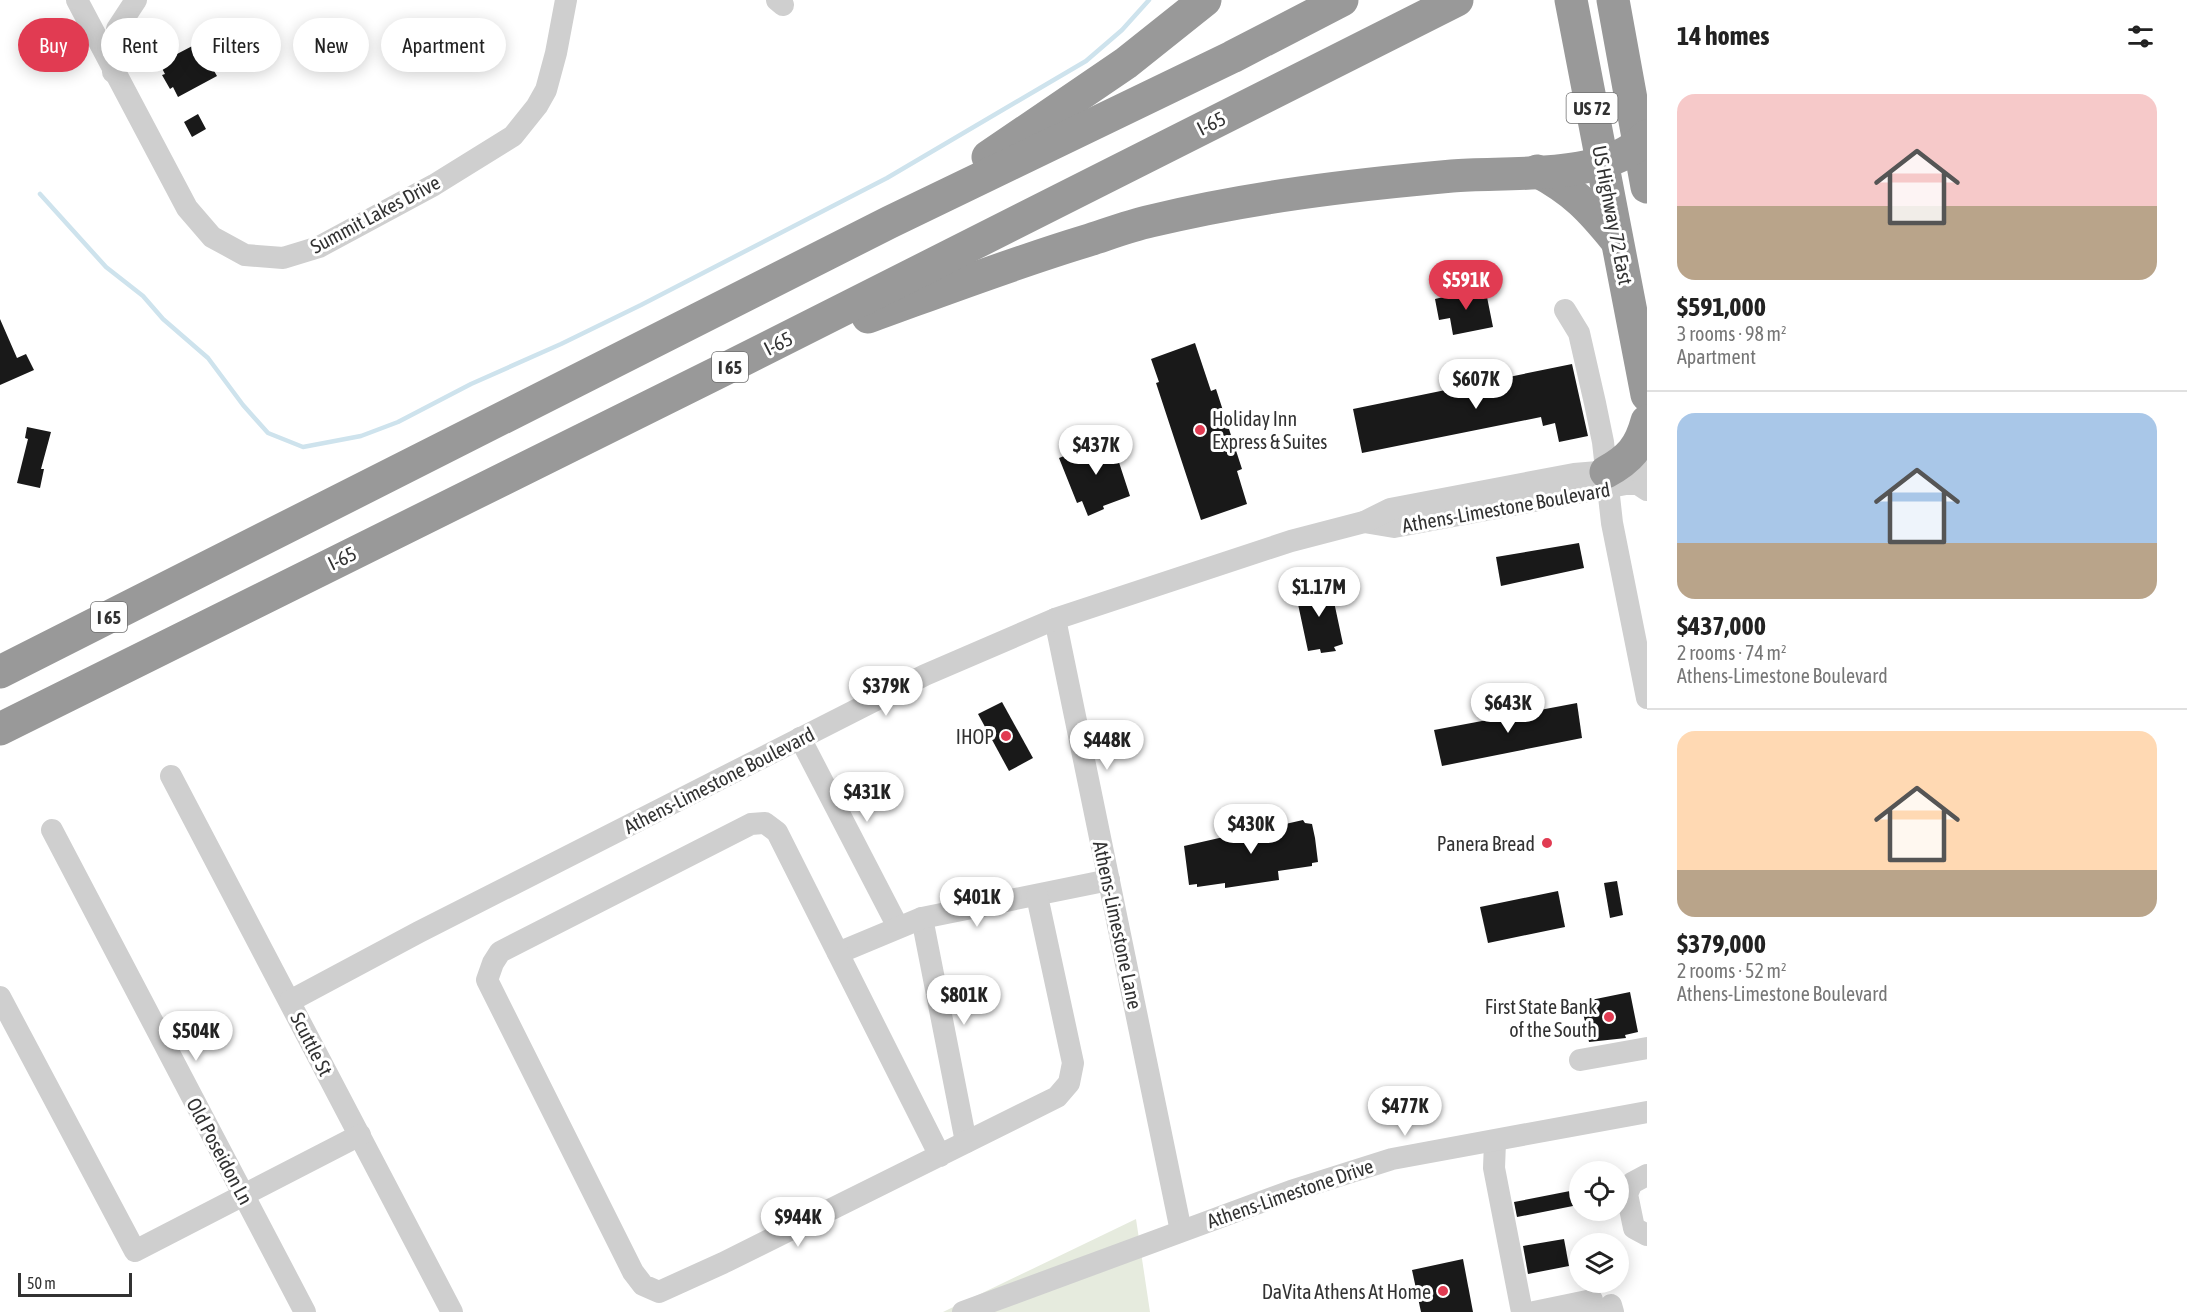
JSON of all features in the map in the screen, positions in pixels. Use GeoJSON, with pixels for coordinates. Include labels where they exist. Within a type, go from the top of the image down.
{"type":"FeatureCollection","features":[{"type":"Feature","properties":{"kind":"highway"},"geometry":{"type":"LineString","coordinates":[[890,222],[1126,63],[1205,0]]}},
{"type":"Feature","properties":{"kind":"highway","name":"I 65"},"geometry":{"type":"LineString","coordinates":[[0,672],[890,222],[1222,62],[1342,0]]}},
{"type":"Feature","properties":{"kind":"highway","name":"I-65"},"geometry":{"type":"LineString","coordinates":[[0,729],[734,365],[1457,0]]}},
{"type":"Feature","properties":{"kind":"highway","name":"US Highway 72 East"},"geometry":{"type":"LineString","coordinates":[[1571,0],[1619,244],[1642,337],[1647,395]]}},
{"type":"Feature","properties":{"kind":"highway","name":"US Highway 72 East"},"geometry":{"type":"LineString","coordinates":[[1613,0],[1643,140],[1647,187]]}},
{"type":"Feature","properties":{"kind":"highway"},"geometry":{"type":"LineString","coordinates":[[734,365],[1043,254],[1149,221],[1249,200],[1348,186],[1603,164],[1643,140]]}},
{"type":"Feature","properties":{"kind":"highway"},"geometry":{"type":"LineString","coordinates":[[1537,171],[1559,183],[1584,202],[1619,244]]}},
{"type":"Feature","properties":{"kind":"highway"},"geometry":{"type":"LineString","coordinates":[[1607,480],[1636,449],[1647,421]]}},
{"type":"Feature","properties":{"kind":"street","name":"Summit Lakes Drive"},"geometry":{"type":"LineString","coordinates":[[77,0],[101,48]]}},
{"type":"Feature","properties":{"kind":"street"},"geometry":{"type":"LineString","coordinates":[[124,18],[136,0]]}},
{"type":"Feature","properties":{"kind":"street","name":"Summit Lakes Drive"},"geometry":{"type":"LineString","coordinates":[[113,72],[187,208],[212,237],[245,255],[283,258],[319,247],[434,185],[513,136],[537,106],[546,90],[566,0]]}},
{"type":"Feature","properties":{"kind":"street"},"geometry":{"type":"LineString","coordinates":[[1565,310],[1579,333],[1599,423],[1612,522],[1647,698]]}},
{"type":"Feature","properties":{"kind":"street","name":"Athens-Limestone Boulevard"},"geometry":{"type":"LineString","coordinates":[[1607,480],[1647,468]]}},
{"type":"Feature","properties":{"kind":"street","name":"Athens-Limestone Boulevard"},"geometry":{"type":"LineString","coordinates":[[290,1000],[418,932],[925,675],[1055,619],[1291,541],[1364,522],[1390,509],[1574,474],[1638,484],[1647,490]]}},
{"type":"Feature","properties":{"kind":"street","name":"Athens-Limestone Lane"},"geometry":{"type":"LineString","coordinates":[[1055,619],[1181,1231]]}},
{"type":"Feature","properties":{"kind":"street"},"geometry":{"type":"LineString","coordinates":[[800,738],[898,927]]}},
{"type":"Feature","properties":{"kind":"street","name":"Scuttle St"},"geometry":{"type":"LineString","coordinates":[[171,776],[452,1312]]}},
{"type":"Feature","properties":{"kind":"street"},"geometry":{"type":"LineString","coordinates":[[939,1155],[777,832],[765,823],[752,824],[500,952],[493,963],[488,980],[633,1272],[643,1285],[659,1292],[723,1263],[1057,1097],[1069,1083],[1073,1063],[1038,896]]}},
{"type":"Feature","properties":{"kind":"street","name":"Old Poseidon Ln"},"geometry":{"type":"LineString","coordinates":[[52,830],[305,1312]]}},
{"type":"Feature","properties":{"kind":"street"},"geometry":{"type":"LineString","coordinates":[[838,953],[922,918],[1109,880]]}},
{"type":"Feature","properties":{"kind":"street"},"geometry":{"type":"LineString","coordinates":[[922,918],[966,1142]]}},
{"type":"Feature","properties":{"kind":"street"},"geometry":{"type":"LineString","coordinates":[[0,997],[135,1251],[360,1135]]}},
{"type":"Feature","properties":{"kind":"street"},"geometry":{"type":"LineString","coordinates":[[1580,1060],[1647,1048]]}},
{"type":"Feature","properties":{"kind":"street","name":"Athens-Limestone Drive"},"geometry":{"type":"LineString","coordinates":[[963,1312],[1291,1191],[1392,1159],[1495,1142],[1647,1112]]}},
{"type":"Feature","properties":{"kind":"street"},"geometry":{"type":"LineString","coordinates":[[1495,1142],[1494,1168],[1522,1312]]}},
{"type":"Feature","properties":{"kind":"street"},"geometry":{"type":"LineString","coordinates":[[1647,1175],[1632,1183],[1627,1194],[1634,1228],[1647,1235]]}},
{"type":"Feature","properties":{"kind":"street"},"geometry":{"type":"LineString","coordinates":[[1533,1312],[1592,1300],[1606,1310]]}},
{"type":"Feature","properties":{"kind":"shaded area"},"geometry":{"type":"Polygon","coordinates":[[[1136,1219],[1150,1312],[943,1312],[1136,1219]]]}},
{"type":"Feature","properties":{"kind":"building"},"geometry":{"type":"Polygon","coordinates":[[[191,47],[191,72],[215,72],[217,76],[178,97],[173,87],[170,89],[162,75],[165,74],[164,72],[179,72],[179,53],[191,47]]]}},
{"type":"Feature","properties":{"kind":"building"},"geometry":{"type":"Polygon","coordinates":[[[198,114],[206,129],[192,137],[184,122],[198,114]]]}},
{"type":"Feature","properties":{"kind":"building"},"geometry":{"type":"Polygon","coordinates":[[[1485,287],[1493,327],[1453,335],[1450,318],[1439,320],[1435,299],[1485,287]]]}},
{"type":"Feature","properties":{"kind":"building"},"geometry":{"type":"Polygon","coordinates":[[[0,319],[17,358],[26,354],[34,370],[0,385],[0,319]]]}},
{"type":"Feature","properties":{"kind":"building","name":"Holiday Inn Express & Suites"},"geometry":{"type":"Polygon","coordinates":[[[1195,343],[1211,391],[1216,389],[1242,469],[1237,471],[1247,504],[1201,520],[1156,383],[1159,382],[1151,359],[1195,343]]]}},
{"type":"Feature","properties":{"kind":"building"},"geometry":{"type":"Polygon","coordinates":[[[1572,364],[1588,436],[1559,442],[1555,423],[1543,426],[1541,417],[1362,453],[1353,409],[1572,364]]]}},
{"type":"Feature","properties":{"kind":"building"},"geometry":{"type":"Polygon","coordinates":[[[27,427],[51,432],[41,469],[44,469],[40,488],[17,483],[28,439],[25,438],[27,427]]]}},
{"type":"Feature","properties":{"kind":"building"},"geometry":{"type":"Polygon","coordinates":[[[1111,438],[1130,496],[1103,506],[1104,509],[1088,516],[1082,501],[1077,503],[1059,458],[1111,438]]]}},
{"type":"Feature","properties":{"kind":"building"},"geometry":{"type":"Polygon","coordinates":[[[1579,543],[1584,568],[1501,586],[1496,557],[1579,543]]]}},
{"type":"Feature","properties":{"kind":"building"},"geometry":{"type":"Polygon","coordinates":[[[1330,583],[1343,644],[1334,647],[1336,651],[1321,653],[1320,649],[1308,651],[1295,590],[1330,583]]]}},
{"type":"Feature","properties":{"kind":"building","name":"IHOP"},"geometry":{"type":"Polygon","coordinates":[[[1002,702],[1033,758],[1009,771],[978,714],[1002,702]]]}},
{"type":"Feature","properties":{"kind":"building"},"geometry":{"type":"Polygon","coordinates":[[[1577,703],[1582,738],[1442,766],[1434,730],[1577,703]]]}},
{"type":"Feature","properties":{"kind":"building"},"geometry":{"type":"Polygon","coordinates":[[[1303,820],[1305,823],[1312,824],[1315,838],[1318,862],[1312,863],[1312,866],[1278,871],[1279,880],[1225,888],[1225,883],[1197,887],[1197,884],[1189,885],[1184,846],[1228,836],[1227,830],[1261,823],[1263,829],[1303,820]]]}},
{"type":"Feature","properties":{"kind":"building"},"geometry":{"type":"Polygon","coordinates":[[[1617,881],[1623,915],[1610,918],[1604,883],[1617,881]]]}},
{"type":"Feature","properties":{"kind":"building"},"geometry":{"type":"Polygon","coordinates":[[[1558,891],[1565,927],[1488,943],[1480,907],[1558,891]]]}},
{"type":"Feature","properties":{"kind":"building","name":"First State Bank of the South"},"geometry":{"type":"Polygon","coordinates":[[[1630,992],[1638,1032],[1625,1035],[1626,1038],[1589,1042],[1581,1002],[1630,992]]]}},
{"type":"Feature","properties":{"kind":"building"},"geometry":{"type":"Polygon","coordinates":[[[1569,1191],[1569,1207],[1517,1217],[1514,1202],[1569,1191]]]}},
{"type":"Feature","properties":{"kind":"building"},"geometry":{"type":"Polygon","coordinates":[[[1564,1239],[1569,1266],[1528,1274],[1523,1246],[1564,1239]]]}},
{"type":"Feature","properties":{"kind":"building","name":"DaVita Athens At Home"},"geometry":{"type":"Polygon","coordinates":[[[1463,1259],[1473,1312],[1421,1312],[1412,1270],[1463,1259]]]}},
{"type":"Feature","properties":{"kind":"waterway"},"geometry":{"type":"LineString","coordinates":[[40,194],[106,267],[143,296],[163,319],[208,358],[243,405],[268,433],[303,447],[361,436],[398,422],[471,384],[641,305],[887,178],[1086,61],[1122,30],[1149,0]]}},
{"type":"Feature","properties":{"kind":"place","name":"Holiday Inn Express & Suites"},"geometry":{"type":"Point","coordinates":[1200,430]}},
{"type":"Feature","properties":{"kind":"place","name":"IHOP"},"geometry":{"type":"Point","coordinates":[1006,736]}},
{"type":"Feature","properties":{"kind":"place","name":"Panera Bread"},"geometry":{"type":"Point","coordinates":[1547,843]}},
{"type":"Feature","properties":{"kind":"place","name":"First State Bank of the South"},"geometry":{"type":"Point","coordinates":[1609,1017]}},
{"type":"Feature","properties":{"kind":"place","name":"DaVita Athens At Home"},"geometry":{"type":"Point","coordinates":[1443,1291]}}]}
